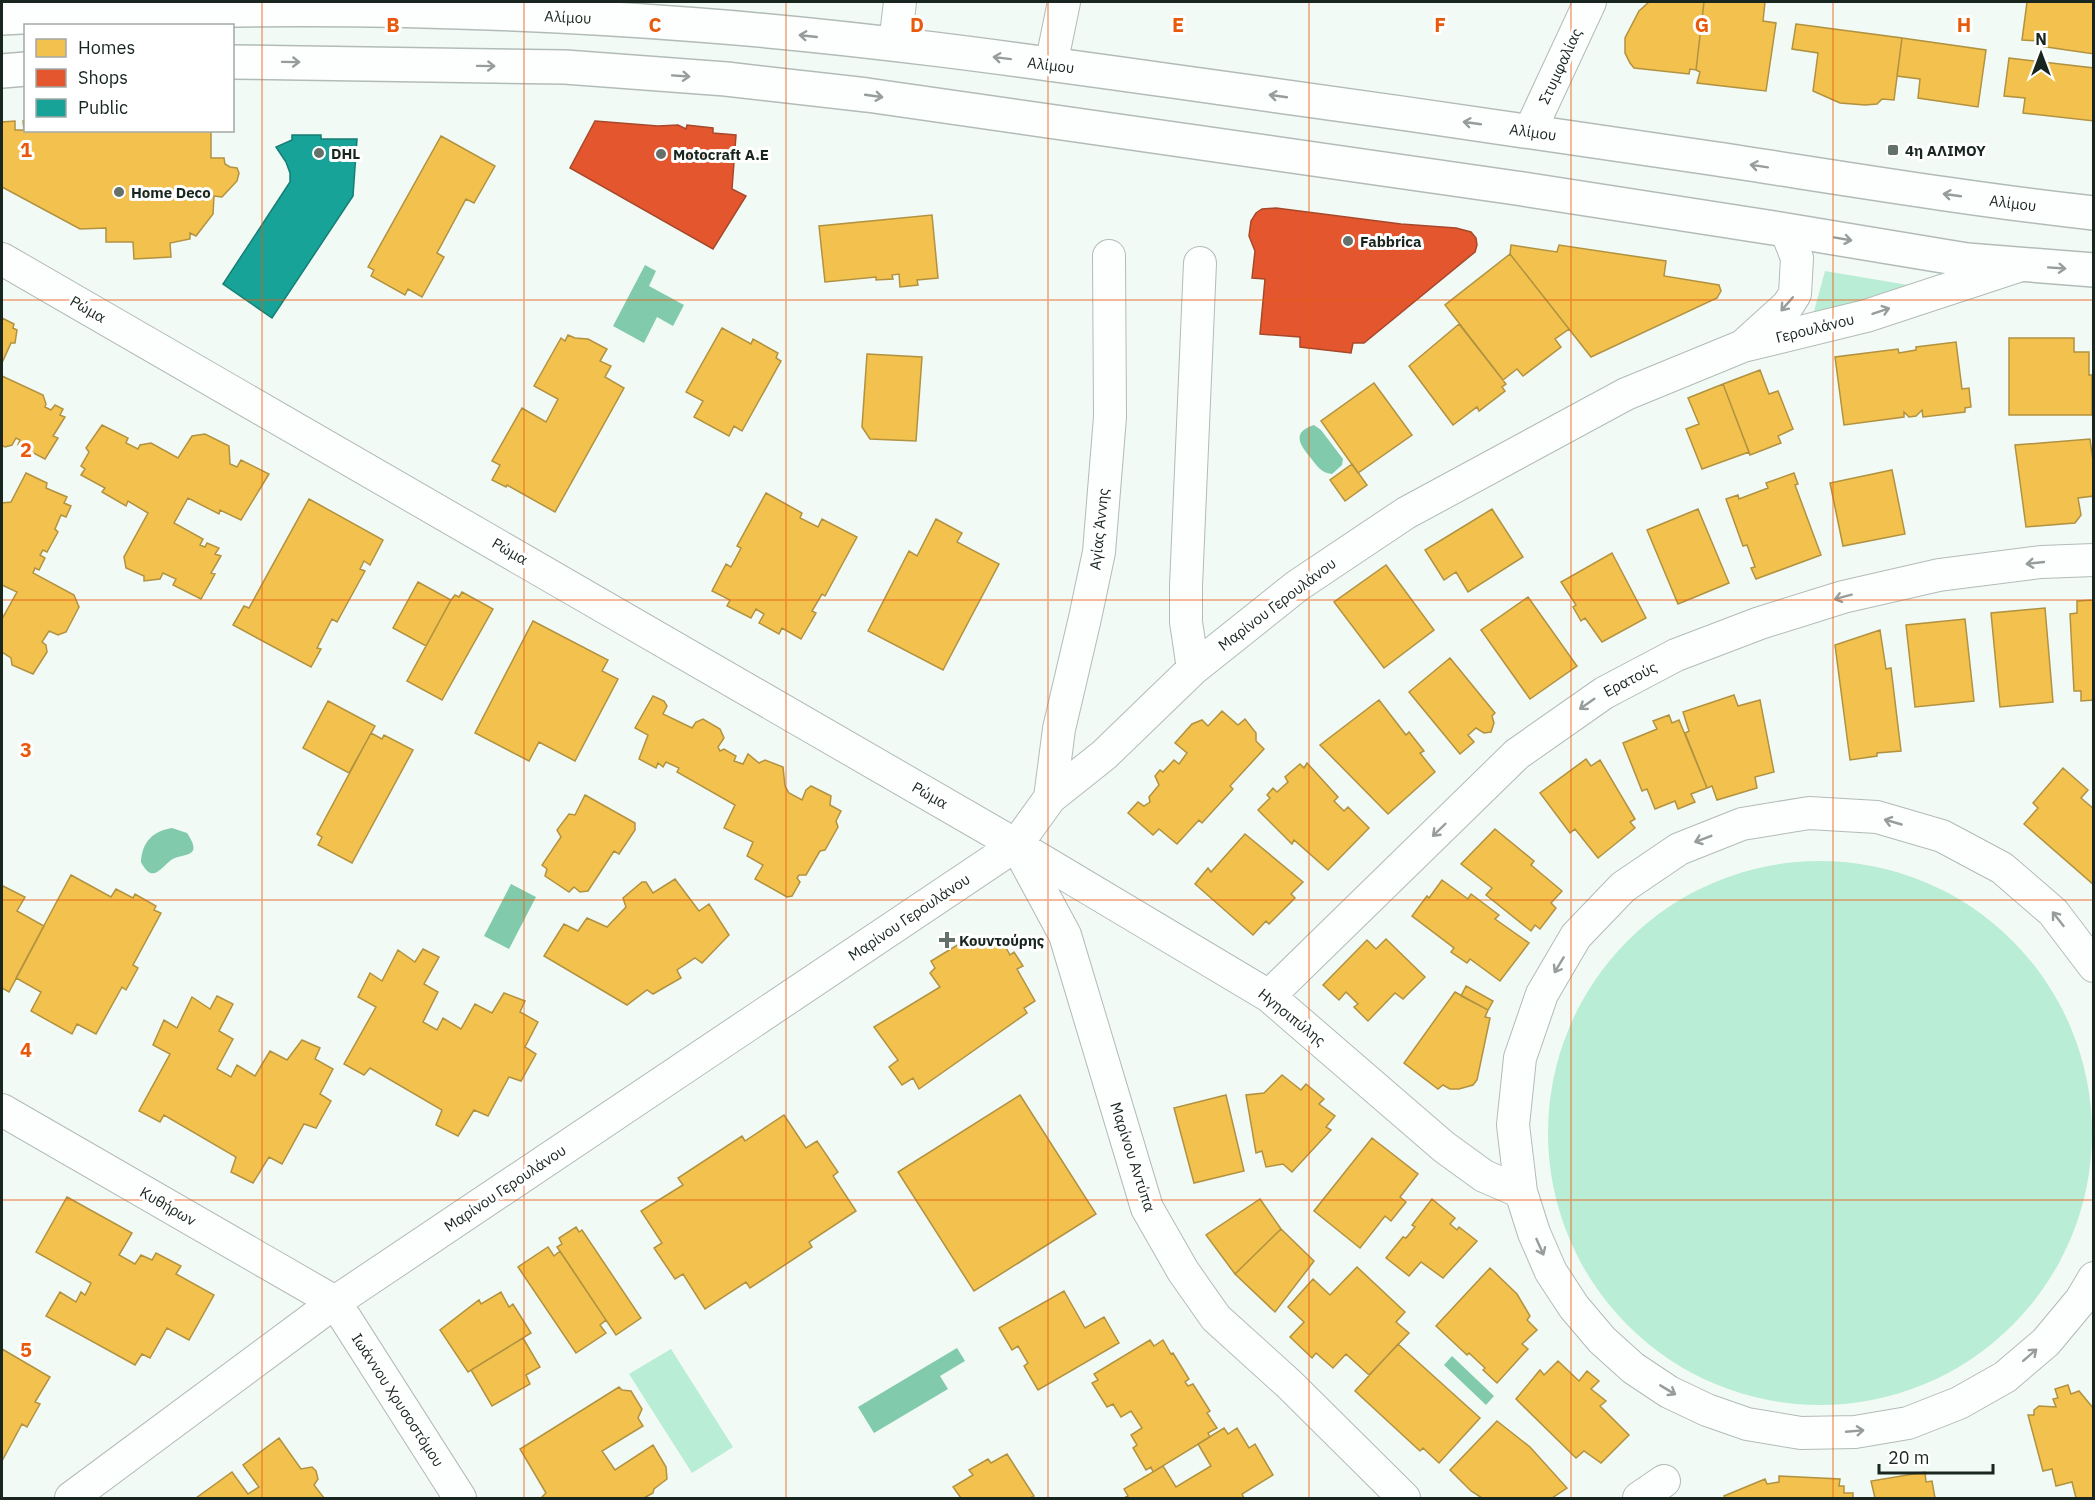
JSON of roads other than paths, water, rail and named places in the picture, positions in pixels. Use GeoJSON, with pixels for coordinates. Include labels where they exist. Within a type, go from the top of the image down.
{"type":"FeatureCollection","features":[{"type":"Feature","properties":{"kind":"main road","name":"Αλίμου"},"geometry":{"type":"LineString","coordinates":[[2,18],[172,11],[553,9],[895,44],[1530,131],[1982,199],[2094,213]]}},
{"type":"Feature","properties":{"kind":"main road"},"geometry":{"type":"LineString","coordinates":[[234,62],[565,67],[726,79],[879,97],[1505,186],[1967,260],[2094,270]]}},
{"type":"Feature","properties":{"kind":"main road"},"geometry":{"type":"LineString","coordinates":[[2,70],[24,69]]}},
{"type":"Feature","properties":{"kind":"street"},"geometry":{"type":"LineString","coordinates":[[895,44],[900,2]]}},
{"type":"Feature","properties":{"kind":"street"},"geometry":{"type":"LineString","coordinates":[[1051,65],[1064,2]]}},
{"type":"Feature","properties":{"kind":"street","name":"Στυμφαλίας"},"geometry":{"type":"LineString","coordinates":[[1530,131],[1590,2]]}},
{"type":"Feature","properties":{"kind":"street","name":"Γερουλάνου"},"geometry":{"type":"LineString","coordinates":[[1743,346],[1788,305],[1795,294],[1797,258],[1786,230]]}},
{"type":"Feature","properties":{"kind":"street","name":"Αγίας Άννης"},"geometry":{"type":"LineString","coordinates":[[1050,798],[1059,729],[1099,552],[1110,417],[1109,256]]}},
{"type":"Feature","properties":{"kind":"street","name":"Ρώμα"},"geometry":{"type":"LineString","coordinates":[[2,260],[1016,845]]}},
{"type":"Feature","properties":{"kind":"street"},"geometry":{"type":"LineString","coordinates":[[1193,669],[1186,622],[1186,586],[1200,263]]}},
{"type":"Feature","properties":{"kind":"street","name":"Γερουλάνου"},"geometry":{"type":"LineString","coordinates":[[1743,346],[1866,316],[2021,265]]}},
{"type":"Feature","properties":{"kind":"street","name":"Μαρίνου Γερουλάνου"},"geometry":{"type":"LineString","coordinates":[[71,1498],[335,1302],[1016,845],[1050,798],[1104,755],[1193,669],[1297,586],[1406,513],[1626,394],[1743,346]]}},
{"type":"Feature","properties":{"kind":"street","name":"Ερατούς"},"geometry":{"type":"LineString","coordinates":[[1269,996],[1517,754],[1604,693],[1676,655],[1760,623],[1843,597],[1939,575],[2041,562],[2094,560]]}},
{"type":"Feature","properties":{"kind":"street"},"geometry":{"type":"LineString","coordinates":[[2094,966],[2053,912],[2002,868],[1942,836],[1877,818],[1809,813],[1742,824],[1679,849],[1623,887],[1576,936],[1542,994],[1521,1058],[1514,1125],[1521,1192],[1534,1233],[1557,1281],[1574,1307],[1602,1340],[1633,1368],[1669,1392],[1707,1410],[1747,1424],[1801,1433],[1855,1432],[1908,1422],[1959,1403],[2006,1377],[2046,1342],[2081,1300],[2094,1278]]}},
{"type":"Feature","properties":{"kind":"street","name":"Ηγησιπύλης"},"geometry":{"type":"LineString","coordinates":[[1016,845],[1269,996],[1444,1147],[1484,1176],[1521,1192]]}},
{"type":"Feature","properties":{"kind":"street","name":"Μαρίνου Αντύπα"},"geometry":{"type":"LineString","coordinates":[[1016,845],[1065,934],[1148,1208],[1183,1271],[1216,1318],[1289,1384],[1404,1498]]}},
{"type":"Feature","properties":{"kind":"street","name":"Κυθήρων"},"geometry":{"type":"LineString","coordinates":[[2,1110],[335,1302]]}},
{"type":"Feature","properties":{"kind":"street","name":"Ιωάννου Χρυσοστόμου"},"geometry":{"type":"LineString","coordinates":[[335,1302],[460,1498]]}},
{"type":"Feature","properties":{"kind":"place","name":"4η ΑΛΙΜΟΥ"},"geometry":{"type":"Point","coordinates":[1893,150]}},
{"type":"Feature","properties":{"kind":"place","name":"DHL"},"geometry":{"type":"Point","coordinates":[319,153]}},
{"type":"Feature","properties":{"kind":"place","name":"Motocraft Α.Ε"},"geometry":{"type":"Point","coordinates":[661,154]}},
{"type":"Feature","properties":{"kind":"place","name":"Home Deco"},"geometry":{"type":"Point","coordinates":[119,192]}},
{"type":"Feature","properties":{"kind":"place","name":"Fabbrica"},"geometry":{"type":"Point","coordinates":[1348,241]}},
{"type":"Feature","properties":{"kind":"place","name":"Κουντούρης"},"geometry":{"type":"Point","coordinates":[947,940]}}]}
